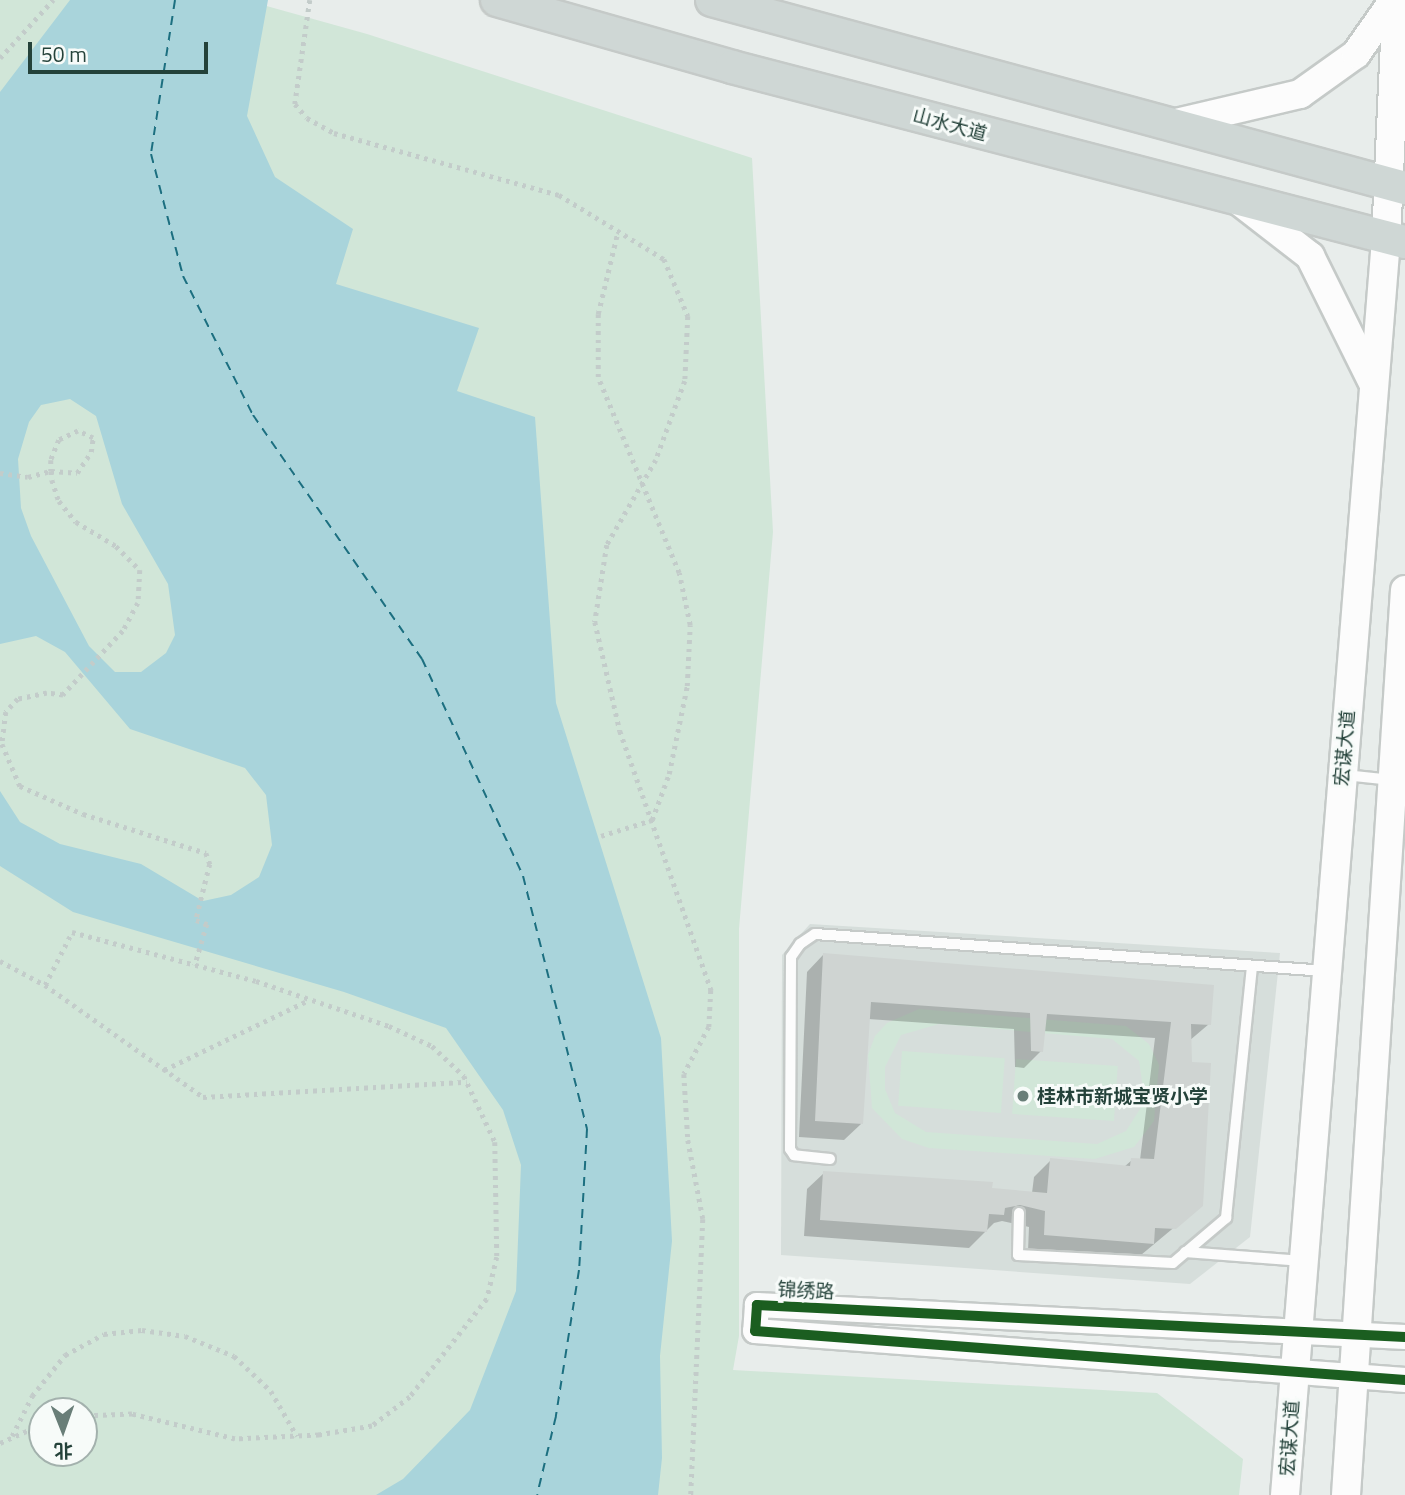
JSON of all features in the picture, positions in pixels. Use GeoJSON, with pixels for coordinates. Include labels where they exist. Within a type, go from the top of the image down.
{"type":"FeatureCollection","features":[{"type":"Feature","properties":{"kind":"main road","name":"山水大道"},"geometry":{"type":"LineString","coordinates":[[497,0],[1395,241]]}},
{"type":"Feature","properties":{"kind":"main road"},"geometry":{"type":"LineString","coordinates":[[712,0],[769,9],[1168,125],[1396,187]]}},
{"type":"Feature","properties":{"kind":"main road"},"geometry":{"type":"LineString","coordinates":[[1168,125],[1300,94],[1356,54],[1396,0]]}},
{"type":"Feature","properties":{"kind":"main road","name":"宏谋大道"},"geometry":{"type":"LineString","coordinates":[[1285,1495],[1374,385],[1395,241],[1396,0]]}},
{"type":"Feature","properties":{"kind":"main road"},"geometry":{"type":"LineString","coordinates":[[1239,201],[1310,256],[1374,385]]}},
{"type":"Feature","properties":{"kind":"main road"},"geometry":{"type":"LineString","coordinates":[[1346,1495],[1398,780],[1405,590]]}},
{"type":"Feature","properties":{"kind":"street","name":"锦绣路"},"geometry":{"type":"LineString","coordinates":[[1405,1337],[1297,1329],[757,1305],[754,1331],[1405,1380]]}},
{"type":"Feature","properties":{"kind":"lane"},"geometry":{"type":"LineString","coordinates":[[1342,774],[1398,780]]}},
{"type":"Feature","properties":{"kind":"lane"},"geometry":{"type":"LineString","coordinates":[[830,1159],[794,1155],[790,1149],[791,957],[810,936],[821,933],[1326,971]]}},
{"type":"Feature","properties":{"kind":"lane"},"geometry":{"type":"LineString","coordinates":[[1019,1213],[1018,1255],[1173,1263],[1226,1218],[1252,966]]}},
{"type":"Feature","properties":{"kind":"lane"},"geometry":{"type":"LineString","coordinates":[[1185,1252],[1303,1261]]}},
{"type":"Feature","properties":{"kind":"path"},"geometry":{"type":"LineString","coordinates":[[0,58],[52,0]]}},
{"type":"Feature","properties":{"kind":"path"},"geometry":{"type":"LineString","coordinates":[[310,0],[295,104],[307,118],[334,133],[559,195],[664,259],[688,316],[685,381],[644,480],[607,545],[595,622],[620,731],[711,990],[709,1027],[684,1074],[688,1140],[703,1219],[691,1495]]}},
{"type":"Feature","properties":{"kind":"path"},"geometry":{"type":"LineString","coordinates":[[618,231],[598,314],[598,377],[617,430],[644,480],[679,573],[690,625],[685,699],[669,774],[652,820]]}},
{"type":"Feature","properties":{"kind":"path"},"geometry":{"type":"LineString","coordinates":[[0,473],[28,477],[51,471],[77,473],[91,452],[93,438],[78,431],[59,440],[51,471],[59,501],[76,522],[116,546],[140,570],[138,603],[111,645],[63,695],[47,693],[18,699],[6,712],[2,744],[20,786],[83,814],[206,853],[210,864],[197,920],[207,924],[195,965]]}},
{"type":"Feature","properties":{"kind":"path"},"geometry":{"type":"LineString","coordinates":[[601,836],[652,820]]}},
{"type":"Feature","properties":{"kind":"path"},"geometry":{"type":"LineString","coordinates":[[45,985],[72,932],[310,1000],[432,1046],[467,1082],[495,1142],[498,1257],[486,1299],[410,1396],[372,1426],[297,1436],[235,1438],[132,1414],[98,1415]]}},
{"type":"Feature","properties":{"kind":"path"},"geometry":{"type":"LineString","coordinates":[[0,961],[45,985],[203,1097],[467,1082]]}},
{"type":"Feature","properties":{"kind":"path"},"geometry":{"type":"LineString","coordinates":[[164,1070],[310,1000]]}},
{"type":"Feature","properties":{"kind":"path"},"geometry":{"type":"LineString","coordinates":[[12,1436],[32,1396],[65,1355],[104,1334],[142,1330],[185,1336],[234,1356],[271,1391],[297,1436]]}},
{"type":"Feature","properties":{"kind":"path"},"geometry":{"type":"LineString","coordinates":[[0,1443],[28,1430]]}},
{"type":"Feature","properties":{"kind":"shaded area","name":"桂林市新城宝贤小学"},"geometry":{"type":"Polygon","coordinates":[[[810,924],[1280,953],[1250,1237],[1190,1284],[781,1255],[782,955],[810,924]]]}},
{"type":"Feature","properties":{"kind":"green space"},"geometry":{"type":"Polygon","coordinates":[[[0,0],[245,0],[367,34],[752,158],[773,532],[739,929],[739,1336],[733,1370],[1157,1393],[1243,1459],[1239,1495],[0,1495],[0,0]]]}},
{"type":"Feature","properties":{"kind":"green space"},"geometry":{"type":"Polygon","coordinates":[[[919,1009],[1126,1026],[1149,1044],[1159,1065],[1154,1121],[1134,1147],[1095,1159],[929,1148],[902,1139],[872,1108],[868,1055],[875,1036],[887,1023],[919,1009]],[[939,1024],[901,1035],[885,1067],[885,1089],[895,1113],[926,1132],[1097,1144],[1126,1131],[1145,1101],[1139,1061],[1112,1039],[939,1024]]]}},
{"type":"Feature","properties":{"kind":"green space"},"geometry":{"type":"Polygon","coordinates":[[[902,1051],[1005,1058],[1001,1113],[898,1106],[902,1051]]]}},
{"type":"Feature","properties":{"kind":"green space"},"geometry":{"type":"Polygon","coordinates":[[[1016,1059],[1118,1066],[1114,1121],[1012,1114],[1016,1059]]]}},
{"type":"Feature","properties":{"kind":"water"},"geometry":{"type":"Polygon","coordinates":[[[70,0],[268,0],[247,116],[275,177],[353,229],[336,284],[479,328],[457,391],[535,417],[556,703],[661,1038],[672,1241],[660,1356],[662,1458],[658,1495],[376,1495],[403,1479],[470,1410],[516,1291],[521,1165],[503,1110],[446,1028],[344,992],[73,912],[0,866],[0,791],[20,822],[60,844],[141,864],[203,901],[231,895],[259,877],[272,845],[266,795],[245,768],[130,729],[65,652],[36,636],[0,644],[0,92],[70,0]],[[70,399],[41,405],[29,422],[18,459],[21,508],[31,536],[89,646],[115,672],[141,672],[166,653],[175,635],[168,584],[122,504],[96,416],[70,399]]]}},
{"type":"Feature","properties":{"kind":"building"},"geometry":{"type":"Polygon","coordinates":[[[823,953],[1214,985],[1211,1025],[1191,1024],[1192,1062],[1211,1063],[1203,1206],[1176,1229],[1155,1228],[1154,1244],[1044,1235],[1045,1211],[1020,1205],[1005,1208],[1004,1215],[989,1214],[987,1232],[820,1220],[823,1171],[993,1182],[992,1188],[1047,1193],[1050,1158],[1130,1166],[1131,1158],[1154,1159],[1171,1022],[1047,1014],[1043,1052],[1031,1051],[1030,1013],[871,1002],[863,1124],[815,1121],[823,953]]]}},
{"type":"Feature","properties":{"kind":"ferry route"},"geometry":{"type":"LineString","coordinates":[[175,0],[151,154],[183,276],[253,415],[422,659],[523,876],[587,1129],[579,1270],[556,1416],[537,1495]]}},
{"type":"Feature","properties":{"kind":"cycle path"},"geometry":{"type":"LineString","coordinates":[[1405,1337],[757,1305],[755,1331],[1405,1380]]}},
{"type":"Feature","properties":{"kind":"place","name":"桂林市新城宝贤小学"},"geometry":{"type":"Point","coordinates":[1023,1096]}}]}
